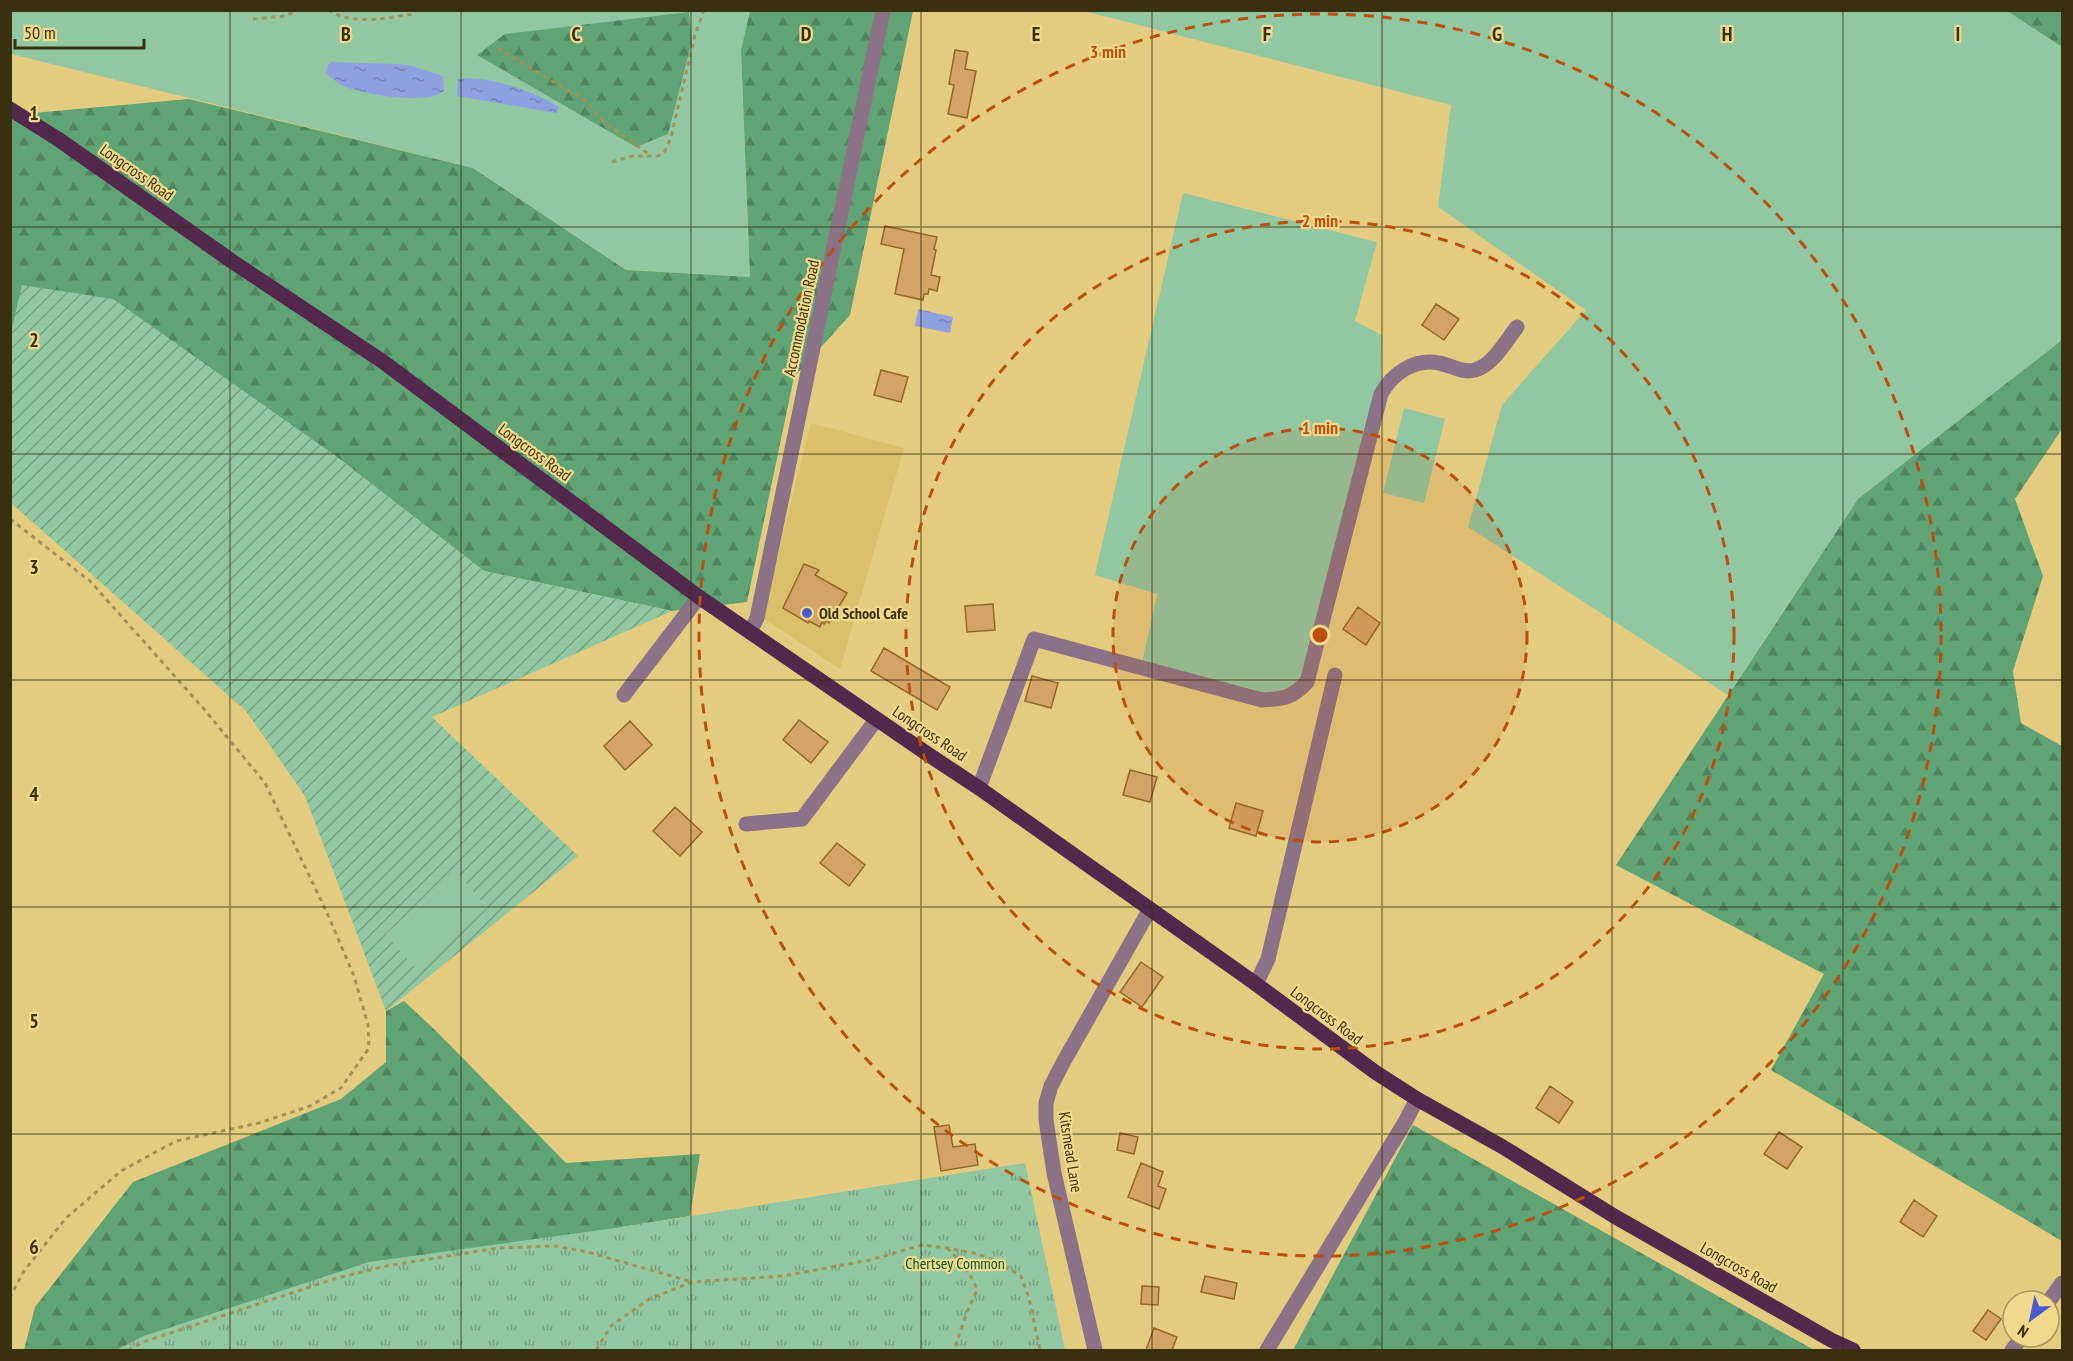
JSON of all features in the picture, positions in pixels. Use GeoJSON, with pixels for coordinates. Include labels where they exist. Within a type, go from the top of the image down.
{"type":"FeatureCollection","features":[{"type":"Feature","properties":{"kind":"main road","name":"Longcross Road"},"geometry":{"type":"LineString","coordinates":[[10,109],[58,139],[233,262],[382,361],[699,597],[876,720],[979,788],[1256,984],[1336,1045],[1417,1099],[1503,1147],[1614,1216],[1831,1340],[1853,1350]]}},
{"type":"Feature","properties":{"kind":"street","name":"Accommodation Road"},"geometry":{"type":"LineString","coordinates":[[750,632],[757,618],[883,10]]}},
{"type":"Feature","properties":{"kind":"street"},"geometry":{"type":"LineString","coordinates":[[979,788],[1034,639],[1262,700],[1282,699],[1296,693],[1307,682],[1381,394],[1389,380],[1413,365],[1437,362],[1465,371],[1475,370],[1487,364],[1517,327]]}},
{"type":"Feature","properties":{"kind":"street"},"geometry":{"type":"LineString","coordinates":[[624,695],[699,597]]}},
{"type":"Feature","properties":{"kind":"street"},"geometry":{"type":"LineString","coordinates":[[1256,984],[1268,959],[1335,675]]}},
{"type":"Feature","properties":{"kind":"street"},"geometry":{"type":"LineString","coordinates":[[746,824],[802,819],[876,720]]}},
{"type":"Feature","properties":{"kind":"street","name":"Kitsmead Lane"},"geometry":{"type":"LineString","coordinates":[[1095,1350],[1054,1173],[1046,1120],[1046,1103],[1064,1062],[1150,909]]}},
{"type":"Feature","properties":{"kind":"street"},"geometry":{"type":"LineString","coordinates":[[1268,1350],[1417,1099]]}},
{"type":"Feature","properties":{"kind":"path"},"geometry":{"type":"LineString","coordinates":[[254,19],[285,16],[298,10]]}},
{"type":"Feature","properties":{"kind":"path"},"geometry":{"type":"LineString","coordinates":[[328,10],[352,20],[370,20],[413,14],[413,10]]}},
{"type":"Feature","properties":{"kind":"path"},"geometry":{"type":"LineString","coordinates":[[612,162],[632,156],[658,156],[664,151],[671,137],[695,35],[704,10]]}},
{"type":"Feature","properties":{"kind":"path"},"geometry":{"type":"LineString","coordinates":[[497,48],[586,101],[603,121],[651,156]]}},
{"type":"Feature","properties":{"kind":"path"},"geometry":{"type":"LineString","coordinates":[[10,519],[90,581],[203,708],[265,783],[328,915],[354,976],[368,1025],[369,1048],[341,1088],[310,1106],[259,1123],[176,1141],[121,1171],[66,1218],[24,1271],[10,1297]]}},
{"type":"Feature","properties":{"kind":"path"},"geometry":{"type":"LineString","coordinates":[[596,1350],[611,1326],[649,1299],[692,1282],[783,1276],[870,1260],[922,1245],[978,1254],[998,1262],[1021,1276],[1029,1298],[1040,1350]]}},
{"type":"Feature","properties":{"kind":"path"},"geometry":{"type":"LineString","coordinates":[[128,1350],[146,1341],[334,1279],[386,1266],[498,1248],[555,1246],[588,1252],[692,1282]]}},
{"type":"Feature","properties":{"kind":"path"},"geometry":{"type":"LineString","coordinates":[[947,1248],[966,1269],[978,1290],[967,1312],[954,1350]]}},
{"type":"Feature","properties":{"kind":"shaded area"},"geometry":{"type":"Polygon","coordinates":[[[811,423],[904,448],[840,669],[762,617],[811,423]]]}},
{"type":"Feature","properties":{"kind":"green space"},"geometry":{"type":"Polygon","coordinates":[[[11,11],[750,11],[741,50],[750,277],[626,270],[473,168],[11,54],[11,11]]]}},
{"type":"Feature","properties":{"kind":"green space"},"geometry":{"type":"Polygon","coordinates":[[[750,11],[913,11],[850,315],[794,377],[747,602],[672,611],[484,571],[333,454],[22,286],[11,336],[11,115],[189,99],[473,168],[626,270],[750,277],[741,50],[750,11]]]}},
{"type":"Feature","properties":{"kind":"green space"},"geometry":{"type":"Polygon","coordinates":[[[1084,11],[2007,11],[2062,47],[2062,340],[1858,499],[1728,695],[1468,527],[1502,405],[1586,310],[1438,207],[1451,105],[1084,11]]]}},
{"type":"Feature","properties":{"kind":"green space"},"geometry":{"type":"Polygon","coordinates":[[[2007,11],[2062,11],[2062,47],[2007,11]]]}},
{"type":"Feature","properties":{"kind":"green space"},"geometry":{"type":"Polygon","coordinates":[[[689,12],[692,41],[668,134],[636,147],[477,55],[505,34],[689,12]]]}},
{"type":"Feature","properties":{"kind":"green space"},"geometry":{"type":"Polygon","coordinates":[[[1183,193],[1377,242],[1355,321],[1382,335],[1381,394],[1307,682],[1282,699],[1141,668],[1157,594],[1095,575],[1183,193]]]}},
{"type":"Feature","properties":{"kind":"green space"},"geometry":{"type":"Polygon","coordinates":[[[22,285],[113,299],[333,454],[484,571],[672,611],[432,717],[578,856],[386,1011],[305,796],[246,711],[11,503],[10,336],[22,285]],[[458,873],[386,934],[415,968],[487,908],[458,873]]]}},
{"type":"Feature","properties":{"kind":"green space"},"geometry":{"type":"Polygon","coordinates":[[[2062,340],[2062,429],[2015,499],[2043,576],[2013,671],[2021,723],[2062,746],[2062,1241],[1771,1070],[1824,974],[1616,865],[1858,499],[2062,340]]]}},
{"type":"Feature","properties":{"kind":"green space"},"geometry":{"type":"Polygon","coordinates":[[[1404,408],[1445,419],[1424,503],[1383,493],[1404,408]]]}},
{"type":"Feature","properties":{"kind":"green space"},"geometry":{"type":"Polygon","coordinates":[[[458,873],[487,908],[415,969],[386,934],[458,873]]]}},
{"type":"Feature","properties":{"kind":"green space"},"geometry":{"type":"Polygon","coordinates":[[[404,1001],[566,1163],[700,1154],[690,1216],[622,1227],[144,1336],[117,1350],[24,1350],[35,1307],[133,1182],[341,1099],[386,1062],[386,1011],[404,1001]]]}},
{"type":"Feature","properties":{"kind":"green space"},"geometry":{"type":"Polygon","coordinates":[[[1413,1125],[1814,1350],[1293,1350],[1413,1125]]]}},
{"type":"Feature","properties":{"kind":"green space","name":"Chertsey Common"},"geometry":{"type":"Polygon","coordinates":[[[1025,1163],[1065,1350],[117,1350],[144,1336],[369,1262],[622,1227],[1025,1163]]]}},
{"type":"Feature","properties":{"kind":"water"},"geometry":{"type":"Polygon","coordinates":[[[331,62],[412,66],[443,76],[444,91],[424,98],[394,97],[363,92],[341,85],[326,73],[331,62]]]}},
{"type":"Feature","properties":{"kind":"water"},"geometry":{"type":"Polygon","coordinates":[[[470,78],[516,87],[559,107],[556,113],[457,96],[458,79],[470,78]]]}},
{"type":"Feature","properties":{"kind":"water"},"geometry":{"type":"Polygon","coordinates":[[[918,309],[953,317],[950,333],[915,326],[918,309]]]}},
{"type":"Feature","properties":{"kind":"building"},"geometry":{"type":"Polygon","coordinates":[[[955,50],[968,52],[965,69],[976,71],[967,118],[948,114],[954,85],[949,84],[955,50]]]}},
{"type":"Feature","properties":{"kind":"building"},"geometry":{"type":"Polygon","coordinates":[[[885,226],[937,237],[931,275],[940,277],[937,291],[929,289],[928,294],[924,294],[923,300],[895,294],[904,249],[881,244],[885,226]]]}},
{"type":"Feature","properties":{"kind":"building"},"geometry":{"type":"Polygon","coordinates":[[[1436,304],[1459,319],[1444,340],[1422,325],[1436,304]]]}},
{"type":"Feature","properties":{"kind":"building"},"geometry":{"type":"Polygon","coordinates":[[[881,370],[908,377],[901,402],[874,395],[881,370]]]}},
{"type":"Feature","properties":{"kind":"building"},"geometry":{"type":"Polygon","coordinates":[[[804,564],[819,570],[815,575],[847,593],[829,623],[822,622],[820,627],[809,621],[808,623],[783,608],[804,564]]]}},
{"type":"Feature","properties":{"kind":"building"},"geometry":{"type":"Polygon","coordinates":[[[993,604],[995,630],[967,632],[965,606],[993,604]]]}},
{"type":"Feature","properties":{"kind":"building"},"geometry":{"type":"Polygon","coordinates":[[[1358,607],[1380,623],[1366,645],[1343,629],[1358,607]]]}},
{"type":"Feature","properties":{"kind":"building"},"geometry":{"type":"Polygon","coordinates":[[[884,648],[950,687],[937,710],[871,671],[884,648]]]}},
{"type":"Feature","properties":{"kind":"building"},"geometry":{"type":"Polygon","coordinates":[[[1032,676],[1058,683],[1051,708],[1025,701],[1032,676]]]}},
{"type":"Feature","properties":{"kind":"building"},"geometry":{"type":"Polygon","coordinates":[[[799,720],[828,742],[811,763],[783,740],[799,720]]]}},
{"type":"Feature","properties":{"kind":"building"},"geometry":{"type":"Polygon","coordinates":[[[630,721],[652,745],[625,770],[604,746],[630,721]]]}},
{"type":"Feature","properties":{"kind":"building"},"geometry":{"type":"Polygon","coordinates":[[[1130,770],[1157,777],[1150,802],[1123,795],[1130,770]]]}},
{"type":"Feature","properties":{"kind":"building"},"geometry":{"type":"Polygon","coordinates":[[[1236,803],[1263,811],[1256,836],[1229,828],[1236,803]]]}},
{"type":"Feature","properties":{"kind":"building"},"geometry":{"type":"Polygon","coordinates":[[[675,807],[702,832],[680,856],[653,831],[675,807]]]}},
{"type":"Feature","properties":{"kind":"building"},"geometry":{"type":"Polygon","coordinates":[[[837,843],[865,865],[849,886],[820,863],[837,843]]]}},
{"type":"Feature","properties":{"kind":"building"},"geometry":{"type":"Polygon","coordinates":[[[1141,962],[1163,977],[1142,1007],[1120,992],[1141,962]]]}},
{"type":"Feature","properties":{"kind":"building"},"geometry":{"type":"Polygon","coordinates":[[[1550,1086],[1573,1102],[1559,1123],[1536,1108],[1550,1086]]]}},
{"type":"Feature","properties":{"kind":"building"},"geometry":{"type":"Polygon","coordinates":[[[949,1125],[953,1147],[975,1144],[978,1165],[941,1171],[934,1127],[949,1125]]]}},
{"type":"Feature","properties":{"kind":"building"},"geometry":{"type":"Polygon","coordinates":[[[1779,1132],[1802,1147],[1787,1169],[1764,1154],[1779,1132]]]}},
{"type":"Feature","properties":{"kind":"building"},"geometry":{"type":"Polygon","coordinates":[[[1120,1133],[1138,1137],[1134,1154],[1117,1150],[1120,1133]]]}},
{"type":"Feature","properties":{"kind":"building"},"geometry":{"type":"Polygon","coordinates":[[[1141,1163],[1163,1172],[1158,1186],[1166,1189],[1159,1209],[1128,1197],[1141,1163]]]}},
{"type":"Feature","properties":{"kind":"building"},"geometry":{"type":"Polygon","coordinates":[[[1914,1200],[1937,1216],[1923,1237],[1900,1222],[1914,1200]]]}},
{"type":"Feature","properties":{"kind":"building"},"geometry":{"type":"Polygon","coordinates":[[[1205,1276],[1237,1283],[1234,1299],[1201,1292],[1205,1276]]]}},
{"type":"Feature","properties":{"kind":"building"},"geometry":{"type":"Polygon","coordinates":[[[1142,1286],[1159,1287],[1158,1305],[1141,1304],[1142,1286]]]}},
{"type":"Feature","properties":{"kind":"building"},"geometry":{"type":"Polygon","coordinates":[[[1988,1310],[2001,1319],[1986,1340],[1973,1331],[1988,1310]]]}},
{"type":"Feature","properties":{"kind":"building"},"geometry":{"type":"Polygon","coordinates":[[[1154,1328],[1177,1337],[1172,1350],[1146,1350],[1154,1328]]]}},
{"type":"Feature","properties":{"kind":"place","name":"Old School Cafe"},"geometry":{"type":"Point","coordinates":[807,613]}}]}
